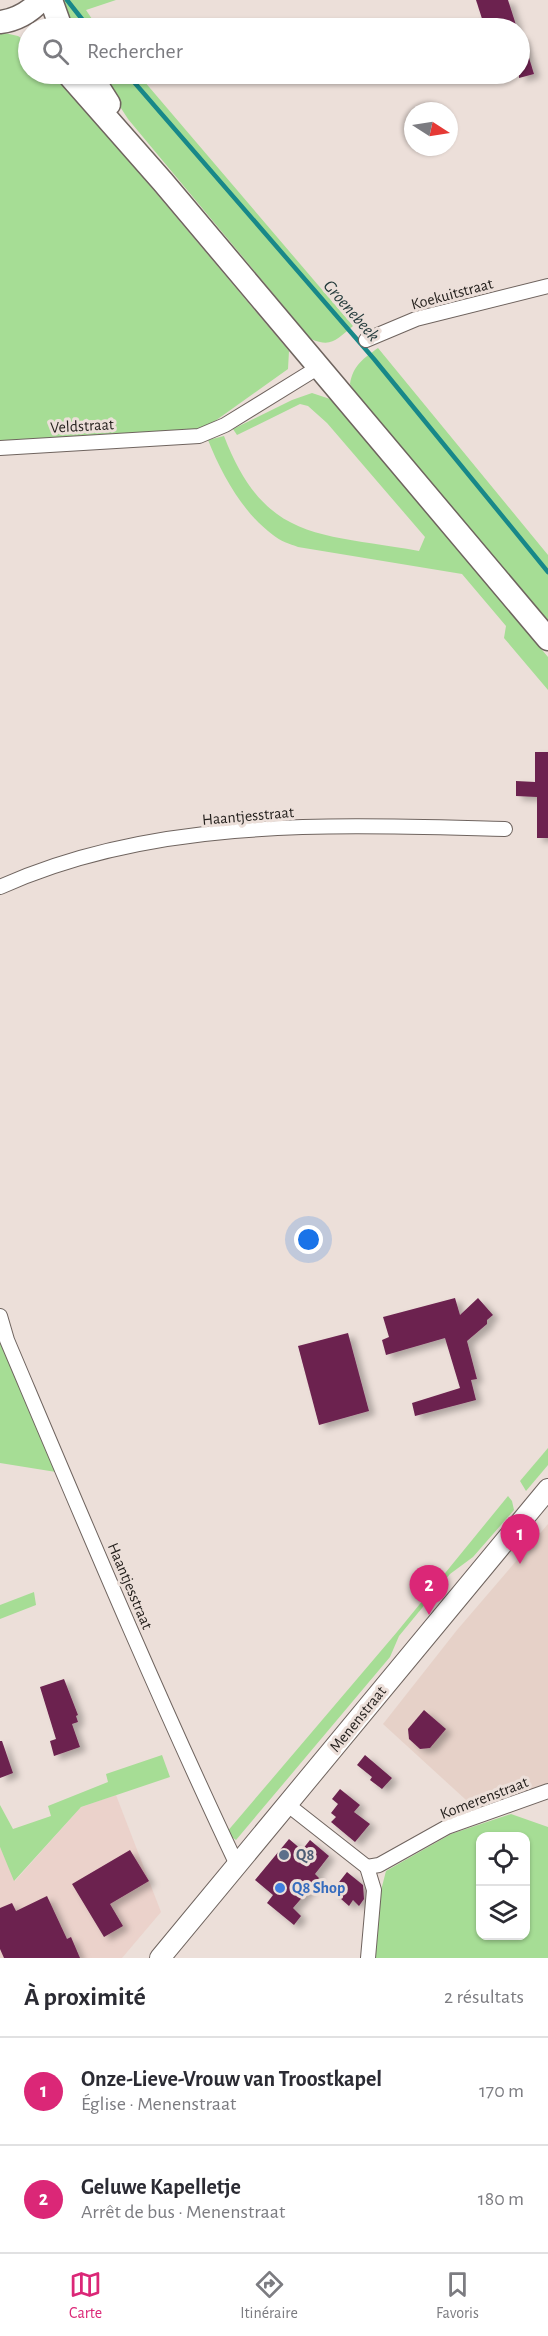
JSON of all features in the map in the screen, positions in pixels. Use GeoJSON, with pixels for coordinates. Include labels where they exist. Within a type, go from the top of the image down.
{"type":"FeatureCollection","features":[{"type":"Feature","properties":{"kind":"main road"},"geometry":{"type":"LineString","coordinates":[[0,24],[12,21],[31,11],[41,0]]}},
{"type":"Feature","properties":{"kind":"main road"},"geometry":{"type":"LineString","coordinates":[[51,0],[57,18]]}},
{"type":"Feature","properties":{"kind":"main road"},"geometry":{"type":"LineString","coordinates":[[0,24],[18,29]]}},
{"type":"Feature","properties":{"kind":"main road"},"geometry":{"type":"LineString","coordinates":[[77,84],[163,182],[548,639]]}},
{"type":"Feature","properties":{"kind":"main road"},"geometry":{"type":"LineString","coordinates":[[97,84],[163,182]]}},
{"type":"Feature","properties":{"kind":"street","name":"Koekuitstraat"},"geometry":{"type":"LineString","coordinates":[[366,340],[416,319],[548,286]]}},
{"type":"Feature","properties":{"kind":"street","name":"Veldstraat"},"geometry":{"type":"LineString","coordinates":[[0,448],[199,436],[211,433],[319,367]]}},
{"type":"Feature","properties":{"kind":"street","name":"Haantjesstraat"},"geometry":{"type":"LineString","coordinates":[[0,887],[36,871],[142,843],[218,834],[349,825],[505,829]]}},
{"type":"Feature","properties":{"kind":"street","name":"Haantjesstraat"},"geometry":{"type":"LineString","coordinates":[[0,1316],[92,1539],[177,1735],[238,1867]]}},
{"type":"Feature","properties":{"kind":"street","name":"Menenstraat"},"geometry":{"type":"LineString","coordinates":[[164,1953],[238,1867],[548,1490]]}},
{"type":"Feature","properties":{"kind":"street","name":"Komerenstraat"},"geometry":{"type":"LineString","coordinates":[[367,1867],[388,1860],[447,1827],[548,1791]]}},
{"type":"Feature","properties":{"kind":"street"},"geometry":{"type":"LineString","coordinates":[[288,1805],[367,1867],[374,1890],[368,1958]]}},
{"type":"Feature","properties":{"kind":"shaded area"},"geometry":{"type":"Polygon","coordinates":[[[548,1524],[548,1788],[477,1810],[383,1724],[457,1630],[548,1524]]]}},
{"type":"Feature","properties":{"kind":"shaded area"},"geometry":{"type":"Polygon","coordinates":[[[116,1795],[161,1912],[122,1958],[0,1958],[0,1847],[15,1881],[81,1807],[116,1795]]]}},
{"type":"Feature","properties":{"kind":"green space"},"geometry":{"type":"Polygon","coordinates":[[[59,0],[116,0],[86,10],[91,18],[65,18],[59,0]]]}},
{"type":"Feature","properties":{"kind":"green space"},"geometry":{"type":"Polygon","coordinates":[[[0,32],[18,36],[18,84],[64,84],[289,351],[288,369],[208,426],[197,430],[0,444],[0,32]]]}},
{"type":"Feature","properties":{"kind":"green space"},"geometry":{"type":"Polygon","coordinates":[[[105,84],[147,84],[353,326],[334,341],[324,343],[311,339],[128,119],[105,84]]]}},
{"type":"Feature","properties":{"kind":"green space"},"geometry":{"type":"Polygon","coordinates":[[[378,348],[548,555],[548,622],[350,384],[356,367],[378,348]]]}},
{"type":"Feature","properties":{"kind":"green space"},"geometry":{"type":"Polygon","coordinates":[[[312,393],[333,400],[548,657],[548,690],[504,638],[506,626],[462,574],[298,547],[273,535],[243,505],[220,467],[208,440],[224,436],[240,471],[258,497],[278,515],[300,527],[325,535],[419,551],[425,537],[327,423],[308,406],[300,404],[237,435],[233,429],[292,400],[312,393]]]}},
{"type":"Feature","properties":{"kind":"green space"},"geometry":{"type":"Polygon","coordinates":[[[0,1341],[56,1472],[0,1463],[0,1341]]]}},
{"type":"Feature","properties":{"kind":"green space"},"geometry":{"type":"Polygon","coordinates":[[[548,1448],[548,1465],[526,1491],[520,1481],[548,1448]]]}},
{"type":"Feature","properties":{"kind":"green space"},"geometry":{"type":"Polygon","coordinates":[[[508,1496],[514,1510],[473,1557],[450,1574],[399,1636],[390,1657],[236,1840],[226,1833],[397,1632],[508,1496]]]}},
{"type":"Feature","properties":{"kind":"green space"},"geometry":{"type":"Polygon","coordinates":[[[34,1592],[36,1605],[0,1619],[0,1605],[34,1592]]]}},
{"type":"Feature","properties":{"kind":"green space"},"geometry":{"type":"Polygon","coordinates":[[[162,1755],[170,1777],[81,1807],[14,1881],[0,1847],[0,1805],[13,1829],[51,1816],[48,1806],[108,1782],[106,1774],[162,1755]]]}},
{"type":"Feature","properties":{"kind":"green space"},"geometry":{"type":"Polygon","coordinates":[[[511,1814],[548,1827],[548,1958],[373,1958],[378,1902],[386,1871],[451,1834],[511,1814]]]}},
{"type":"Feature","properties":{"kind":"building"},"geometry":{"type":"Polygon","coordinates":[[[476,0],[508,0],[514,18],[482,18],[476,0]]]}},
{"type":"Feature","properties":{"kind":"building"},"geometry":{"type":"Polygon","coordinates":[[[530,61],[534,74],[530,75],[530,61]]]}},
{"type":"Feature","properties":{"kind":"building"},"geometry":{"type":"Polygon","coordinates":[[[535,752],[548,752],[548,838],[537,838],[537,797],[516,796],[516,781],[535,782],[535,752]]]}},
{"type":"Feature","properties":{"kind":"building"},"geometry":{"type":"Polygon","coordinates":[[[455,1298],[460,1315],[478,1298],[493,1315],[487,1320],[487,1324],[467,1341],[477,1379],[471,1380],[476,1400],[415,1416],[412,1403],[460,1388],[445,1338],[386,1355],[382,1340],[389,1337],[383,1317],[455,1298]]]}},
{"type":"Feature","properties":{"kind":"building"},"geometry":{"type":"Polygon","coordinates":[[[348,1333],[369,1411],[319,1425],[298,1346],[348,1333]]]}},
{"type":"Feature","properties":{"kind":"building"},"geometry":{"type":"Polygon","coordinates":[[[64,1679],[78,1715],[76,1716],[78,1722],[72,1724],[80,1747],[54,1756],[50,1741],[56,1739],[40,1687],[64,1679]]]}},
{"type":"Feature","properties":{"kind":"building"},"geometry":{"type":"Polygon","coordinates":[[[424,1710],[446,1729],[430,1748],[420,1749],[409,1739],[408,1729],[424,1710]]]}},
{"type":"Feature","properties":{"kind":"building"},"geometry":{"type":"Polygon","coordinates":[[[0,1741],[2,1741],[13,1773],[0,1778],[0,1741]]]}},
{"type":"Feature","properties":{"kind":"building"},"geometry":{"type":"Polygon","coordinates":[[[365,1755],[392,1778],[382,1789],[370,1780],[372,1777],[357,1765],[365,1755]]]}},
{"type":"Feature","properties":{"kind":"building"},"geometry":{"type":"Polygon","coordinates":[[[340,1789],[360,1805],[354,1812],[370,1824],[355,1842],[331,1822],[336,1817],[331,1813],[338,1804],[332,1799],[340,1789]]]}},
{"type":"Feature","properties":{"kind":"building"},"geometry":{"type":"Polygon","coordinates":[[[289,1839],[302,1850],[310,1840],[329,1856],[315,1874],[319,1878],[293,1908],[301,1916],[294,1925],[267,1903],[273,1895],[255,1880],[289,1839]]]}},
{"type":"Feature","properties":{"kind":"building"},"geometry":{"type":"Polygon","coordinates":[[[130,1850],[149,1881],[110,1904],[123,1926],[104,1937],[72,1884],[130,1850]]]}},
{"type":"Feature","properties":{"kind":"building"},"geometry":{"type":"Polygon","coordinates":[[[347,1872],[363,1885],[364,1899],[359,1906],[353,1900],[349,1906],[332,1891],[347,1872]]]}},
{"type":"Feature","properties":{"kind":"building"},"geometry":{"type":"Polygon","coordinates":[[[47,1896],[67,1939],[71,1937],[80,1958],[4,1958],[0,1949],[0,1908],[12,1903],[16,1911],[47,1896]]]}},
{"type":"Feature","properties":{"kind":"waterway","name":"Groenebeek"},"geometry":{"type":"LineString","coordinates":[[67,0],[81,18]]}},
{"type":"Feature","properties":{"kind":"waterway","name":"Groenebeek"},"geometry":{"type":"LineString","coordinates":[[136,84],[374,359],[548,572]]}},
{"type":"Feature","properties":{"kind":"place","name":"Onze-Lieve-Vrouw van Troostkapel"},"geometry":{"type":"Point","coordinates":[520,1564]}},
{"type":"Feature","properties":{"kind":"place","name":"Geluwe Kapelletje"},"geometry":{"type":"Point","coordinates":[429,1615]}},
{"type":"Feature","properties":{"kind":"place","name":"Q8"},"geometry":{"type":"Point","coordinates":[284,1855]}},
{"type":"Feature","properties":{"kind":"place","name":"Q8 Shop"},"geometry":{"type":"Point","coordinates":[280,1888]}}]}
